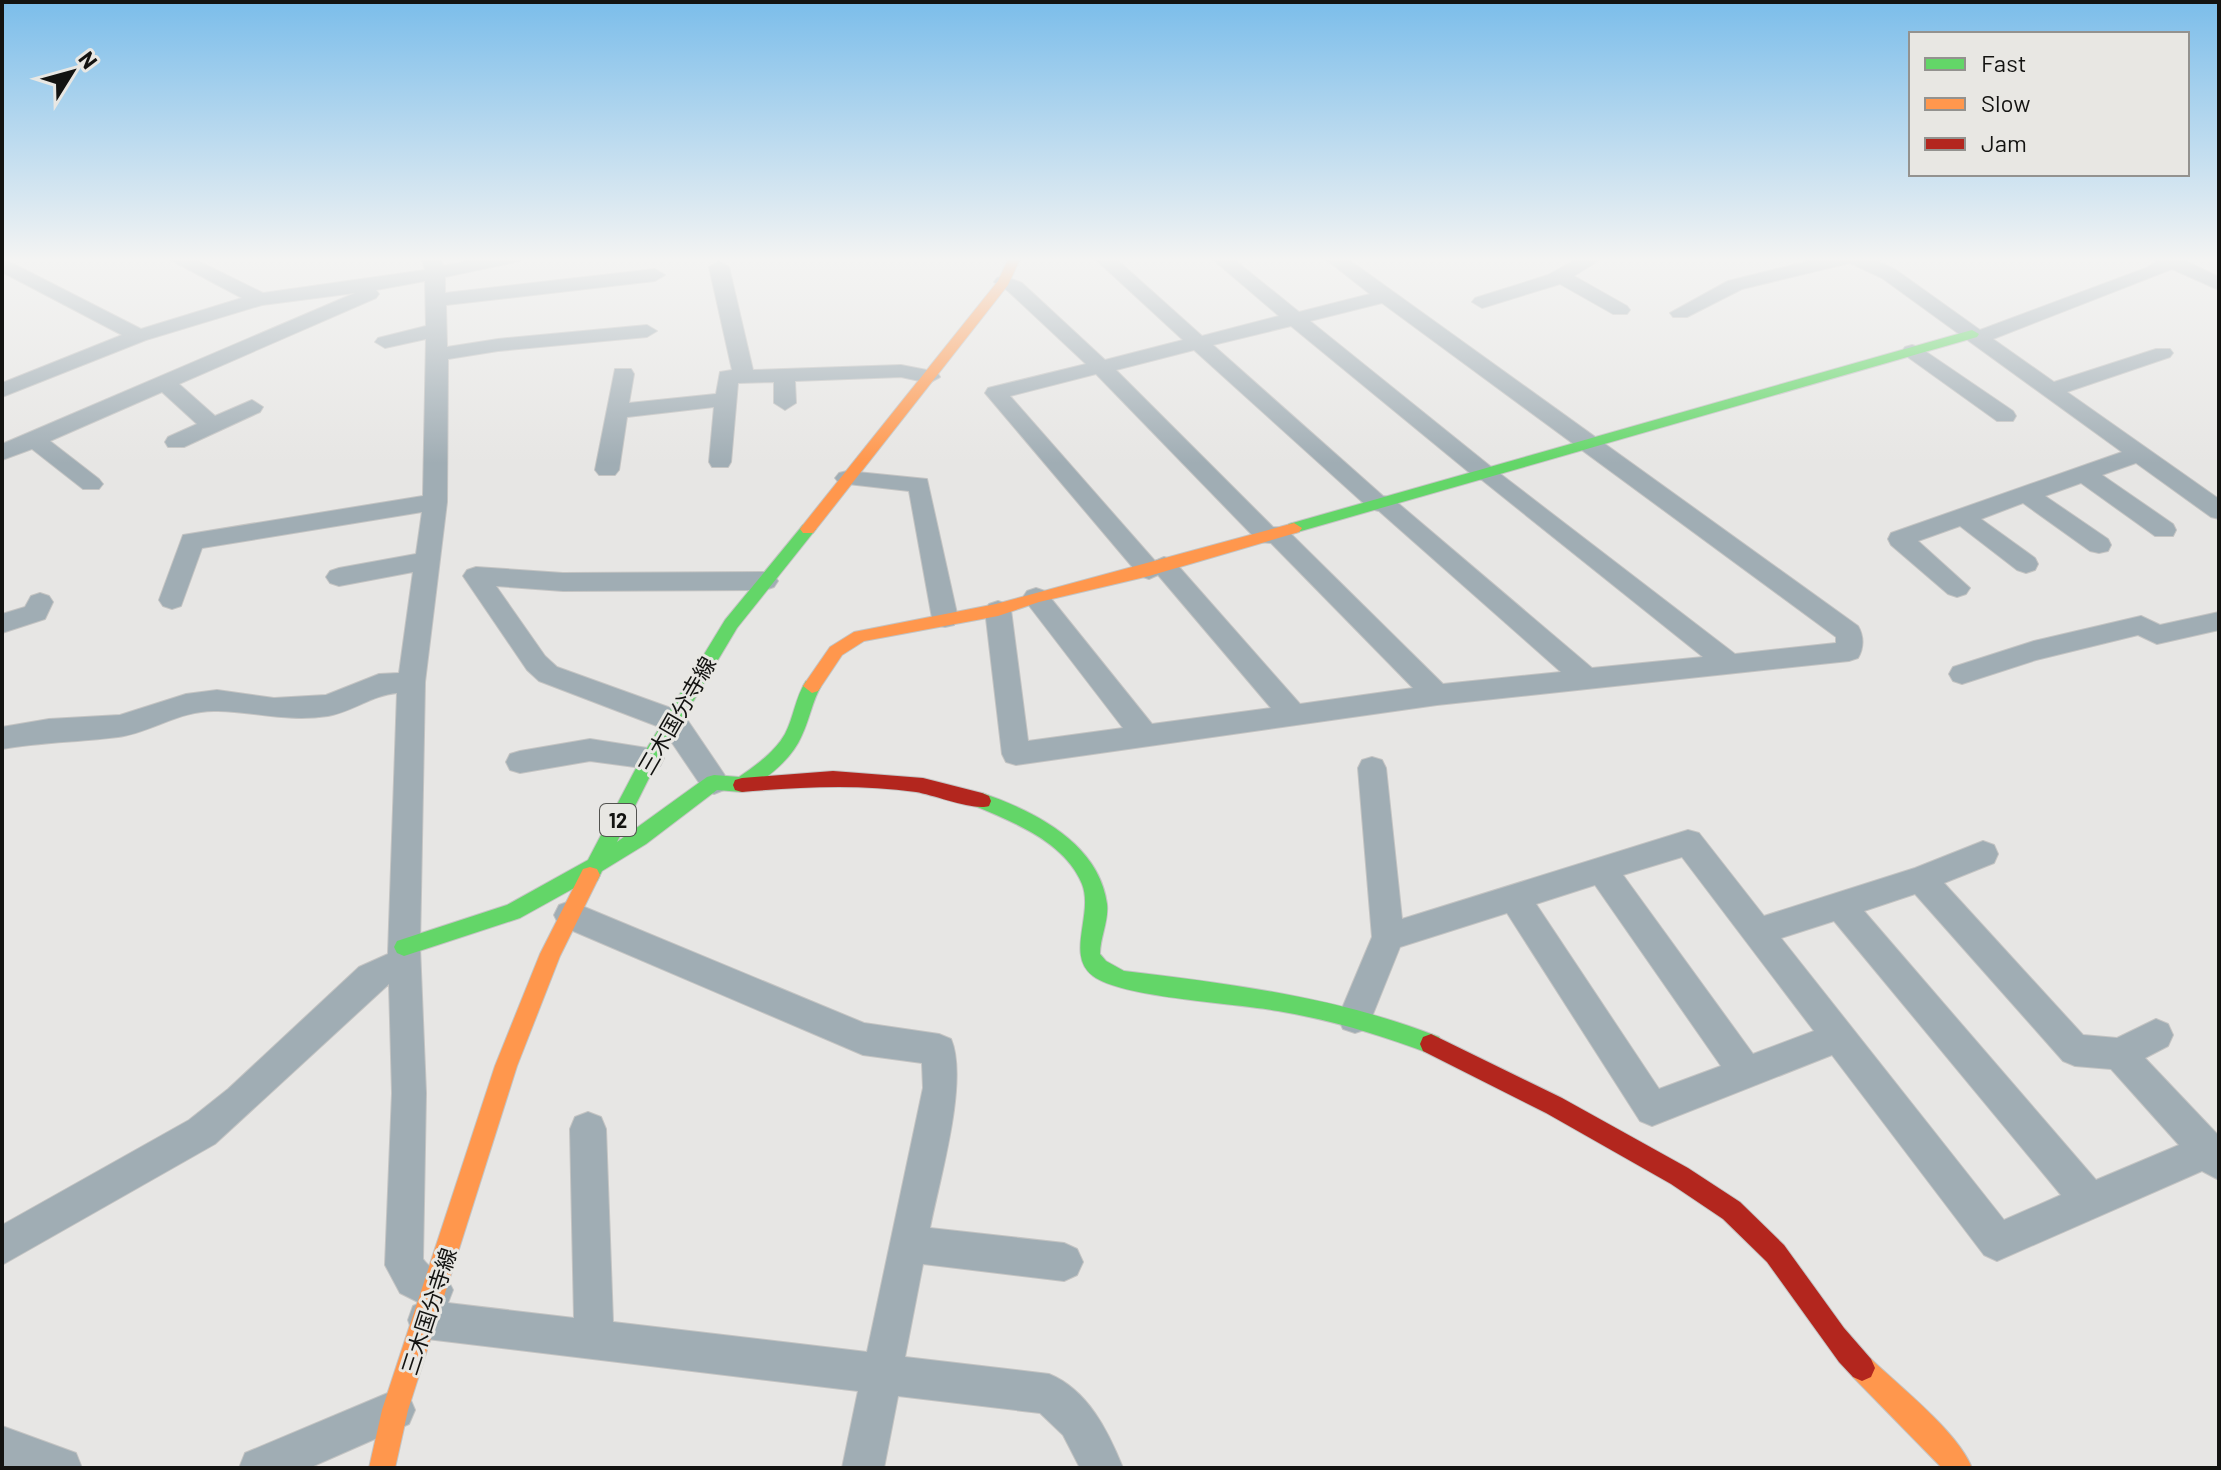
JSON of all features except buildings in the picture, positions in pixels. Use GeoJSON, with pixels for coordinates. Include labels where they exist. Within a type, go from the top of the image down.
{"type":"FeatureCollection","features":[{"type":"Feature","properties":{"kind":"street"},"geometry":{"type":"LineString","coordinates":[[119,326],[139,336]]}},
{"type":"Feature","properties":{"kind":"street"},"geometry":{"type":"LineString","coordinates":[[2,391],[139,336],[173,326]]}},
{"type":"Feature","properties":{"kind":"street"},"geometry":{"type":"LineString","coordinates":[[2,453],[296,326]]}},
{"type":"Feature","properties":{"kind":"street"},"geometry":{"type":"LineString","coordinates":[[436,326],[435,502],[411,682],[404,955],[409,1093],[404,1265],[430,1305],[594,1339],[1049,1394],[1077,1421],[1102,1468]]}},
{"type":"Feature","properties":{"kind":"street"},"geometry":{"type":"LineString","coordinates":[[732,326],[744,376]]}},
{"type":"Feature","properties":{"kind":"street","name":"三木国分寺線"},"geometry":{"type":"LineString","coordinates":[[382,1468],[395,1410],[506,1066],[550,954],[650,758],[731,624],[970,326]]}},
{"type":"Feature","properties":{"kind":"street"},"geometry":{"type":"LineString","coordinates":[[1056,326],[1437,695]]}},
{"type":"Feature","properties":{"kind":"street"},"geometry":{"type":"LineString","coordinates":[[1179,326],[1381,504],[1588,680]]}},
{"type":"Feature","properties":{"kind":"street"},"geometry":{"type":"LineString","coordinates":[[1268,326],[996,393],[1294,716]]}},
{"type":"Feature","properties":{"kind":"street"},"geometry":{"type":"LineString","coordinates":[[1303,326],[1730,664]]}},
{"type":"Feature","properties":{"kind":"street"},"geometry":{"type":"LineString","coordinates":[[998,610],[1016,754],[1437,695],[1849,651],[1849,633],[1427,326]]}},
{"type":"Feature","properties":{"kind":"street"},"geometry":{"type":"LineString","coordinates":[[1961,326],[2219,511]]}},
{"type":"Feature","properties":{"kind":"street"},"geometry":{"type":"LineString","coordinates":[[2,1246],[202,1132],[240,1101],[371,977],[404,955],[513,912],[562,886],[728,784],[769,766],[793,736],[801,702],[836,651],[860,636],[998,610],[1036,597],[1157,568],[2004,326]]}},
{"type":"Feature","properties":{"kind":"street"},"geometry":{"type":"LineString","coordinates":[[385,342],[498,345],[647,331]]}},
{"type":"Feature","properties":{"kind":"street"},"geometry":{"type":"LineString","coordinates":[[1912,351],[2005,416]]}},
{"type":"Feature","properties":{"kind":"street"},"geometry":{"type":"LineString","coordinates":[[2051,390],[2163,353]]}},
{"type":"Feature","properties":{"kind":"street"},"geometry":{"type":"LineString","coordinates":[[2,370],[25,383]]}},
{"type":"Feature","properties":{"kind":"street"},"geometry":{"type":"LineString","coordinates":[[720,462],[728,377],[901,371],[929,377]]}},
{"type":"Feature","properties":{"kind":"street"},"geometry":{"type":"LineString","coordinates":[[607,470],[623,374]]}},
{"type":"Feature","properties":{"kind":"street"},"geometry":{"type":"LineString","coordinates":[[784,375],[785,403]]}},
{"type":"Feature","properties":{"kind":"street"},"geometry":{"type":"LineString","coordinates":[[165,383],[212,425]]}},
{"type":"Feature","properties":{"kind":"street"},"geometry":{"type":"LineString","coordinates":[[617,411],[726,399]]}},
{"type":"Feature","properties":{"kind":"street"},"geometry":{"type":"LineString","coordinates":[[176,442],[252,407]]}},
{"type":"Feature","properties":{"kind":"street"},"geometry":{"type":"LineString","coordinates":[[34,439],[91,484]]}},
{"type":"Feature","properties":{"kind":"street"},"geometry":{"type":"LineString","coordinates":[[1957,588],[1900,539],[2138,454]]}},
{"type":"Feature","properties":{"kind":"street"},"geometry":{"type":"LineString","coordinates":[[2083,473],[2164,530]]}},
{"type":"Feature","properties":{"kind":"street"},"geometry":{"type":"LineString","coordinates":[[847,478],[919,484],[945,618]]}},
{"type":"Feature","properties":{"kind":"street"},"geometry":{"type":"LineString","coordinates":[[2026,494],[2099,545]]}},
{"type":"Feature","properties":{"kind":"street"},"geometry":{"type":"LineString","coordinates":[[172,600],[192,541],[435,502]]}},
{"type":"Feature","properties":{"kind":"street"},"geometry":{"type":"LineString","coordinates":[[1963,517],[2026,564]]}},
{"type":"Feature","properties":{"kind":"street"},"geometry":{"type":"LineString","coordinates":[[338,577],[426,561]]}},
{"type":"Feature","properties":{"kind":"street"},"geometry":{"type":"LineString","coordinates":[[728,784],[672,720],[548,674],[536,663],[476,576],[563,582],[765,581]]}},
{"type":"Feature","properties":{"kind":"street"},"geometry":{"type":"LineString","coordinates":[[1036,597],[1145,736]]}},
{"type":"Feature","properties":{"kind":"street"},"geometry":{"type":"LineString","coordinates":[[9,630],[36,613],[40,602]]}},
{"type":"Feature","properties":{"kind":"street"},"geometry":{"type":"LineString","coordinates":[[1962,674],[2034,651],[2141,625],[2157,635],[2219,621]]}},
{"type":"Feature","properties":{"kind":"street"},"geometry":{"type":"LineString","coordinates":[[2,738],[49,730],[120,726],[186,704],[217,700],[274,708],[329,705],[379,684],[411,682]]}},
{"type":"Feature","properties":{"kind":"street"},"geometry":{"type":"LineString","coordinates":[[520,762],[590,750],[650,758]]}},
{"type":"Feature","properties":{"kind":"street"},"geometry":{"type":"LineString","coordinates":[[1355,1018],[1388,937],[1372,768]]}},
{"type":"Feature","properties":{"kind":"street"},"geometry":{"type":"LineString","coordinates":[[728,784],[814,777],[874,778],[928,786],[984,802],[1025,819],[1059,842],[1084,868],[1096,895],[1096,925],[1090,954],[1101,971],[1123,980],[1270,998],[1355,1018],[1410,1035],[1489,1069],[1719,1199],[1761,1237],[1800,1286],[1840,1347],[1936,1440],[1959,1468]]}},
{"type":"Feature","properties":{"kind":"street"},"geometry":{"type":"LineString","coordinates":[[1388,937],[1688,842],[1997,1242],[2090,1201],[2213,1156],[2119,1054]]}},
{"type":"Feature","properties":{"kind":"street"},"geometry":{"type":"LineString","coordinates":[[1758,932],[1921,879],[1983,854]]}},
{"type":"Feature","properties":{"kind":"street"},"geometry":{"type":"LineString","coordinates":[[1601,869],[1746,1073]]}},
{"type":"Feature","properties":{"kind":"street"},"geometry":{"type":"LineString","coordinates":[[1921,879],[2075,1050],[2119,1054],[2156,1035]]}},
{"type":"Feature","properties":{"kind":"street"},"geometry":{"type":"LineString","coordinates":[[1514,897],[1652,1109]]}},
{"type":"Feature","properties":{"kind":"street"},"geometry":{"type":"LineString","coordinates":[[1840,905],[2090,1201]]}},
{"type":"Feature","properties":{"kind":"street"},"geometry":{"type":"LineString","coordinates":[[570,915],[863,1039],[939,1050],[940,1088],[863,1468]]}},
{"type":"Feature","properties":{"kind":"street"},"geometry":{"type":"LineString","coordinates":[[1629,1149],[1640,1116],[1652,1109],[1839,1037]]}},
{"type":"Feature","properties":{"kind":"street"},"geometry":{"type":"LineString","coordinates":[[588,1129],[594,1339]]}},
{"type":"Feature","properties":{"kind":"street"},"geometry":{"type":"LineString","coordinates":[[909,1244],[1064,1262]]}},
{"type":"Feature","properties":{"kind":"street"},"geometry":{"type":"LineString","coordinates":[[260,1468],[395,1410]]}},
{"type":"Feature","properties":{"kind":"street"},"geometry":{"type":"LineString","coordinates":[[2,1447],[61,1468]]}},
{"type":"Feature","properties":{"kind":"traffic: fast"},"geometry":{"type":"LineString","coordinates":[[1294,528],[1972,334]]}},
{"type":"Feature","properties":{"kind":"traffic: fast"},"geometry":{"type":"LineString","coordinates":[[590,875],[650,758],[731,624],[808,529]]}},
{"type":"Feature","properties":{"kind":"traffic: fast"},"geometry":{"type":"LineString","coordinates":[[404,947],[513,912],[639,838],[714,782],[742,785],[770,764],[792,738],[804,700],[812,686]]}},
{"type":"Feature","properties":{"kind":"traffic: fast"},"geometry":{"type":"LineString","coordinates":[[982,801],[1037,826],[1070,852],[1083,867],[1097,905],[1090,954],[1103,971],[1123,980],[1241,995],[1318,1009],[1357,1018],[1431,1044]]}},
{"type":"Feature","properties":{"kind":"traffic: slow"},"geometry":{"type":"LineString","coordinates":[[808,529],[969,326]]}},
{"type":"Feature","properties":{"kind":"traffic: slow"},"geometry":{"type":"LineString","coordinates":[[812,686],[836,651],[860,636],[998,610],[1294,528]]}},
{"type":"Feature","properties":{"kind":"traffic: slow"},"geometry":{"type":"LineString","coordinates":[[382,1468],[395,1410],[506,1066],[550,954],[590,875]]}},
{"type":"Feature","properties":{"kind":"traffic: slow"},"geometry":{"type":"LineString","coordinates":[[1862,1368],[1936,1440],[1959,1468]]}},
{"type":"Feature","properties":{"kind":"traffic: jam"},"geometry":{"type":"LineString","coordinates":[[742,785],[863,779],[923,785],[982,801]]}},
{"type":"Feature","properties":{"kind":"traffic: jam"},"geometry":{"type":"LineString","coordinates":[[1431,1044],[1554,1106],[1680,1176],[1731,1210],[1762,1238],[1835,1337],[1862,1368]]}}]}
